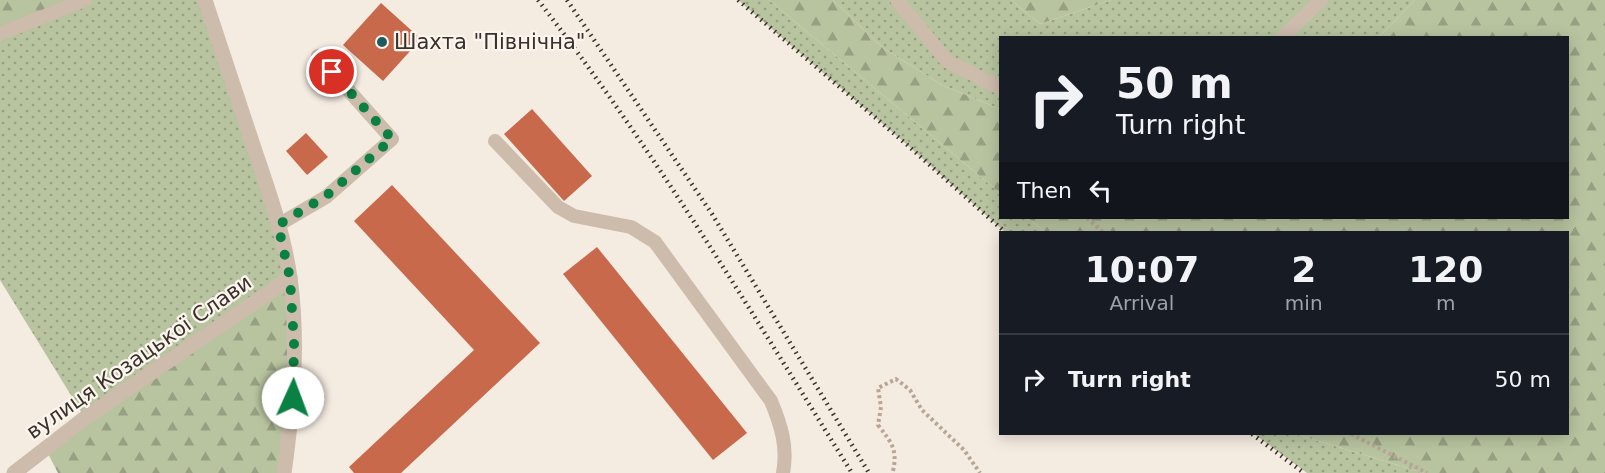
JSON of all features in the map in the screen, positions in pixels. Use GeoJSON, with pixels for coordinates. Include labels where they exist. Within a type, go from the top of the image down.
{"type":"FeatureCollection","features":[{"type":"Feature","properties":{"kind":"street"},"geometry":{"type":"LineString","coordinates":[[205,0],[278,225],[290,278],[294,343],[292,416],[284,473]]}},
{"type":"Feature","properties":{"kind":"street","name":"вулиця Козацької Слави"},"geometry":{"type":"LineString","coordinates":[[14,473],[85,418],[290,278]]}},
{"type":"Feature","properties":{"kind":"lane"},"geometry":{"type":"LineString","coordinates":[[0,34],[85,0]]}},
{"type":"Feature","properties":{"kind":"lane"},"geometry":{"type":"LineString","coordinates":[[897,0],[947,61],[999,87]]}},
{"type":"Feature","properties":{"kind":"lane"},"geometry":{"type":"LineString","coordinates":[[1284,36],[1321,0]]}},
{"type":"Feature","properties":{"kind":"lane"},"geometry":{"type":"LineString","coordinates":[[278,225],[326,196],[392,139],[318,56]]}},
{"type":"Feature","properties":{"kind":"lane"},"geometry":{"type":"LineString","coordinates":[[495,141],[558,207],[574,216],[631,227],[655,242],[771,401],[780,423],[785,448],[783,473]]}},
{"type":"Feature","properties":{"kind":"path"},"geometry":{"type":"LineString","coordinates":[[1088,219],[1102,231]]}},
{"type":"Feature","properties":{"kind":"path"},"geometry":{"type":"LineString","coordinates":[[893,471],[896,460],[893,444],[878,425],[882,407],[878,388],[896,379],[910,390],[922,410],[964,450],[980,473]]}},
{"type":"Feature","properties":{"kind":"path"},"geometry":{"type":"LineString","coordinates":[[1353,435],[1427,473]]}},
{"type":"Feature","properties":{"kind":"green space"},"geometry":{"type":"Polygon","coordinates":[[[0,0],[85,0],[0,32],[0,0]]]}},
{"type":"Feature","properties":{"kind":"green space"},"geometry":{"type":"Polygon","coordinates":[[[85,0],[205,0],[290,278],[85,418],[0,280],[0,34],[85,0]]]}},
{"type":"Feature","properties":{"kind":"green space"},"geometry":{"type":"Polygon","coordinates":[[[738,0],[769,0],[999,192],[999,219],[1029,219],[1044,231],[1004,231],[738,0]]]}},
{"type":"Feature","properties":{"kind":"green space"},"geometry":{"type":"Polygon","coordinates":[[[769,0],[833,0],[883,48],[942,85],[999,109],[999,192],[769,0]]]}},
{"type":"Feature","properties":{"kind":"green space"},"geometry":{"type":"Polygon","coordinates":[[[833,0],[1011,0],[1040,24],[1111,0],[1415,0],[1380,36],[999,36],[999,109],[942,85],[883,48],[833,0]]]}},
{"type":"Feature","properties":{"kind":"green space"},"geometry":{"type":"Polygon","coordinates":[[[1011,0],[1111,0],[1040,24],[1011,0]]]}},
{"type":"Feature","properties":{"kind":"green space"},"geometry":{"type":"Polygon","coordinates":[[[1415,0],[1605,0],[1605,473],[1424,473],[1298,435],[1569,435],[1569,231],[1044,231],[1029,219],[1569,219],[1569,36],[1380,36],[1415,0]]]}},
{"type":"Feature","properties":{"kind":"green space"},"geometry":{"type":"Polygon","coordinates":[[[290,278],[284,473],[58,473],[45,448],[290,278]]]}},
{"type":"Feature","properties":{"kind":"green space"},"geometry":{"type":"Polygon","coordinates":[[[1255,435],[1298,435],[1424,473],[1307,473],[1255,435]]]}},
{"type":"Feature","properties":{"kind":"building","name":"Шахта \"Північна\""},"geometry":{"type":"Polygon","coordinates":[[[381,3],[421,39],[383,81],[343,45],[381,3]]]}},
{"type":"Feature","properties":{"kind":"building"},"geometry":{"type":"Polygon","coordinates":[[[532,109],[592,176],[564,201],[504,134],[532,109]]]}},
{"type":"Feature","properties":{"kind":"building"},"geometry":{"type":"Polygon","coordinates":[[[306,133],[328,157],[307,175],[286,151],[306,133]]]}},
{"type":"Feature","properties":{"kind":"building"},"geometry":{"type":"Polygon","coordinates":[[[392,185],[540,343],[401,473],[354,473],[349,467],[474,350],[354,221],[392,185]]]}},
{"type":"Feature","properties":{"kind":"building"},"geometry":{"type":"Polygon","coordinates":[[[597,247],[747,433],[713,460],[563,274],[597,247]]]}},
{"type":"Feature","properties":{"kind":"railway"},"geometry":{"type":"LineString","coordinates":[[538,0],[662,173],[852,473]]}},
{"type":"Feature","properties":{"kind":"railway"},"geometry":{"type":"LineString","coordinates":[[567,0],[712,214],[869,473]]}},
{"type":"Feature","properties":{"kind":"railway"},"geometry":{"type":"LineString","coordinates":[[738,0],[1004,231]]}},
{"type":"Feature","properties":{"kind":"railway"},"geometry":{"type":"LineString","coordinates":[[1253,435],[1304,473]]}},
{"type":"Feature","properties":{"kind":"place","name":"Шахта \"Північна\""},"geometry":{"type":"Point","coordinates":[382,42]}},
{"type":"Feature","properties":{"kind":"route"},"geometry":{"type":"LineString","coordinates":[[293,398],[294,343],[290,278],[278,225],[326,196],[392,139],[332,72]]}}]}
